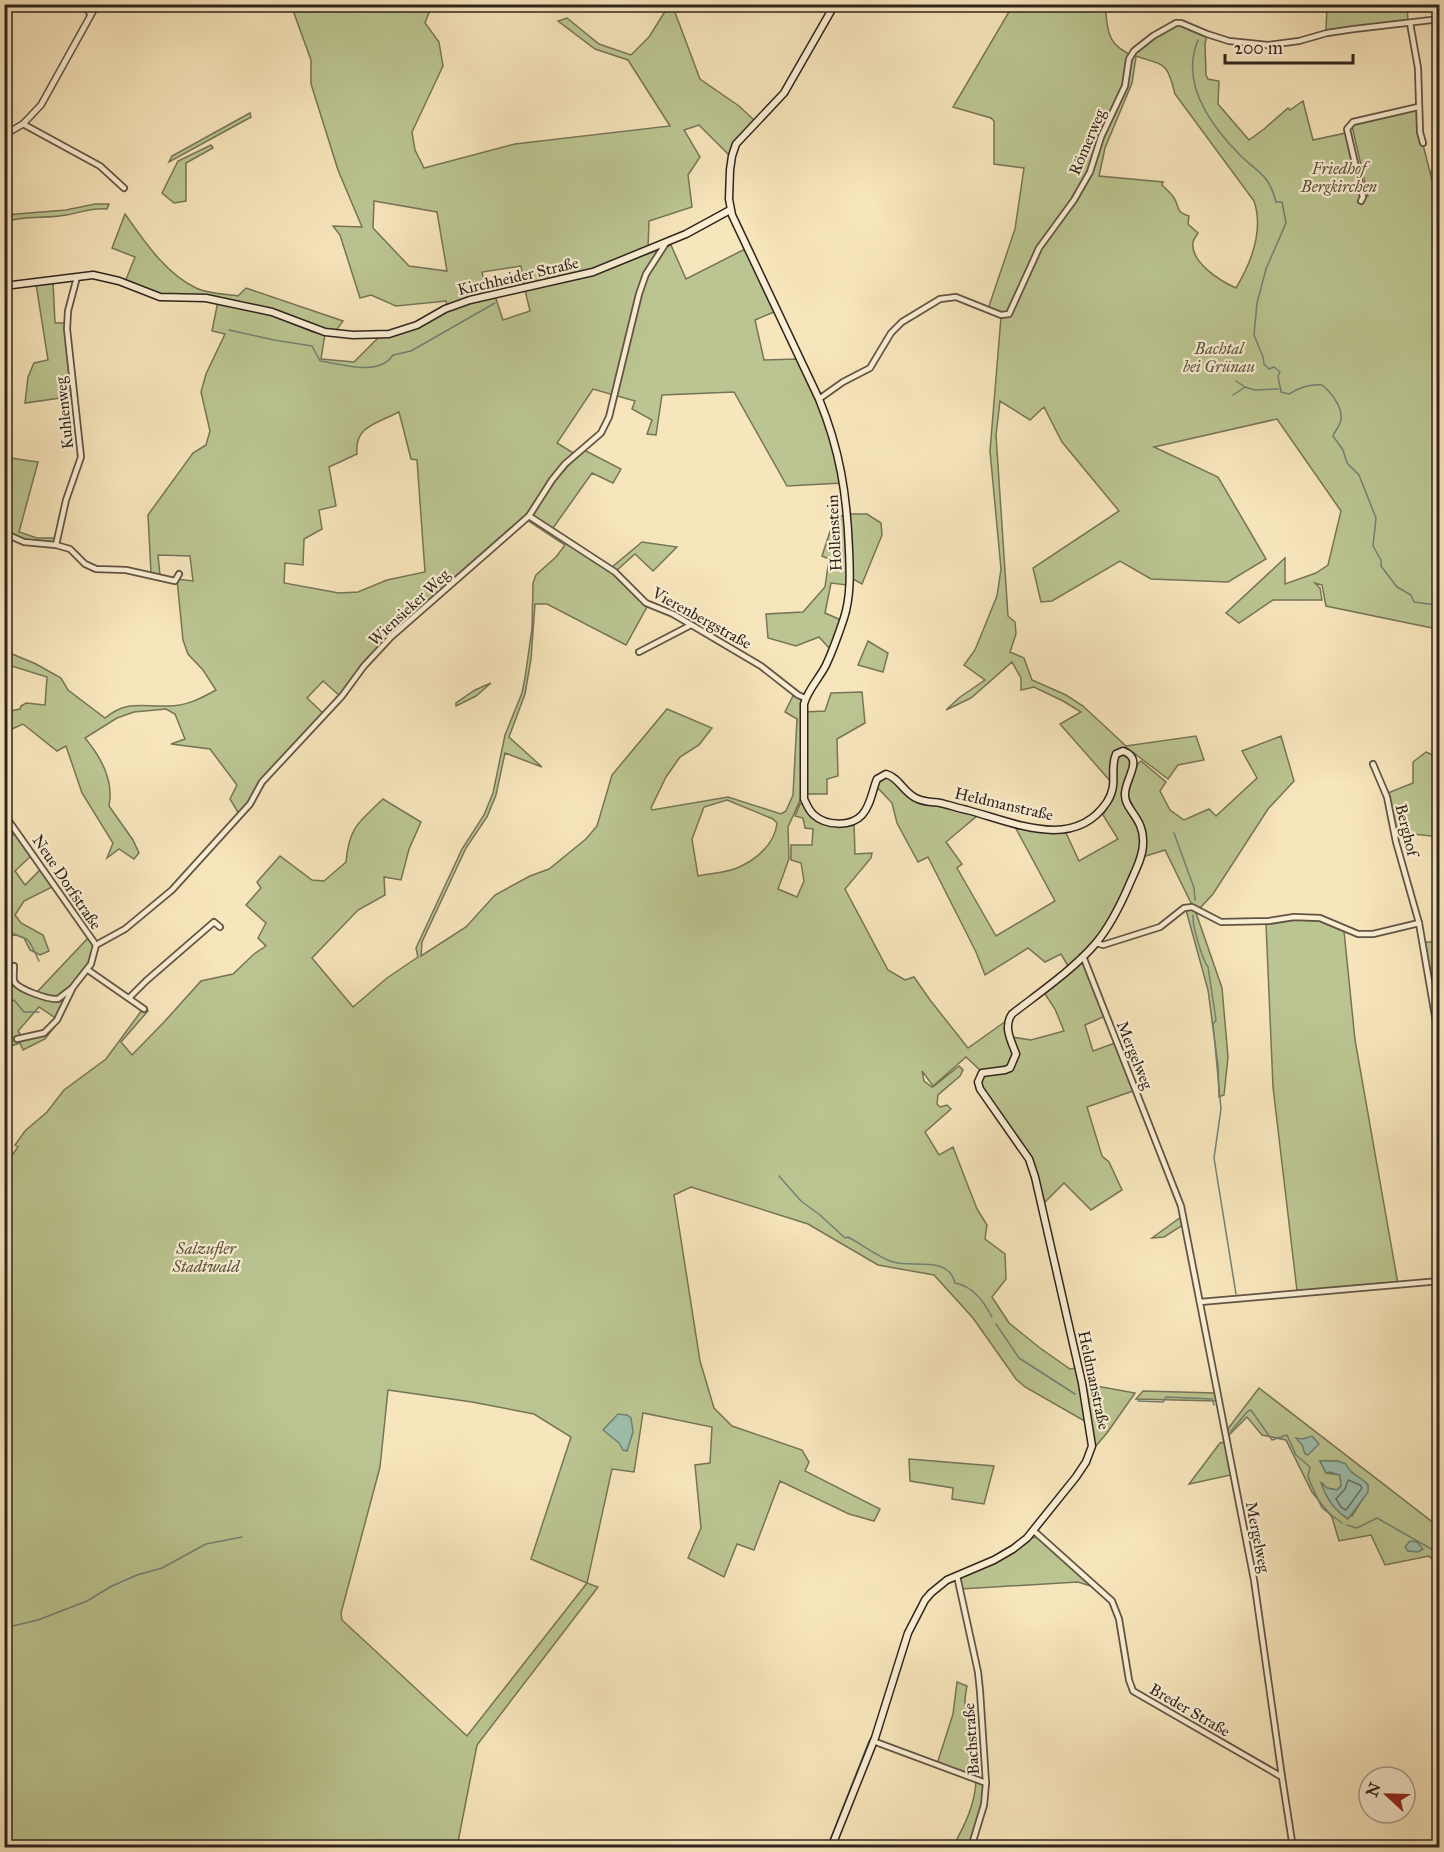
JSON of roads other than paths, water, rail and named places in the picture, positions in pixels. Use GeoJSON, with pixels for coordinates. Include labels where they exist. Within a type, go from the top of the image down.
{"type":"FeatureCollection","features":[{"type":"Feature","properties":{"kind":"main road"},"geometry":{"type":"LineString","coordinates":[[730,210],[730,170],[736,144],[784,93],[835,4]]}},
{"type":"Feature","properties":{"kind":"main road","name":"Kirchheider Straße"},"geometry":{"type":"LineString","coordinates":[[4,286],[100,276],[160,297],[206,298],[272,312],[325,332],[380,335],[396,333],[417,325],[456,304],[593,272],[666,243],[705,225],[730,210]]}},
{"type":"Feature","properties":{"kind":"main road","name":"Hollenstein"},"geometry":{"type":"LineString","coordinates":[[730,210],[819,399],[828,421],[844,483],[849,547],[849,598],[828,660],[805,698]]}},
{"type":"Feature","properties":{"kind":"main road","name":"Heldmanstraße"},"geometry":{"type":"LineString","coordinates":[[805,698],[804,792],[813,815],[826,822],[848,823],[861,816],[868,806],[877,779],[886,774],[896,779],[909,794],[919,800],[941,803],[1039,829],[1062,831],[1080,826],[1099,813],[1112,795],[1115,779],[1113,762],[1116,754],[1123,751],[1130,753],[1134,758],[1125,795],[1127,803],[1143,829],[1143,846],[1137,868],[1118,909],[1095,943],[1083,956],[1012,1014],[1007,1021],[1007,1029],[1016,1054],[1014,1063],[1005,1070],[982,1073],[978,1082],[987,1102],[1029,1159],[1064,1304],[1092,1440],[1091,1452],[1034,1531],[1013,1549],[994,1560],[947,1580],[931,1593],[913,1621],[873,1741],[831,1847]]}},
{"type":"Feature","properties":{"kind":"street"},"geometry":{"type":"LineString","coordinates":[[85,4],[90,14]]}},
{"type":"Feature","properties":{"kind":"street"},"geometry":{"type":"LineString","coordinates":[[4,135],[23,124],[41,105],[97,4]]}},
{"type":"Feature","properties":{"kind":"street","name":"Römerweg"},"geometry":{"type":"LineString","coordinates":[[819,399],[843,382],[870,368],[891,333],[902,322],[940,299],[956,297],[1001,315],[1009,314],[1039,248],[1074,200],[1090,172],[1101,137],[1125,86],[1129,59],[1134,51],[1163,29],[1176,23],[1182,23],[1229,41],[1268,45],[1299,41],[1327,33],[1440,20]]}},
{"type":"Feature","properties":{"kind":"street"},"geometry":{"type":"LineString","coordinates":[[1410,23],[1418,68],[1418,107],[1423,143]]}},
{"type":"Feature","properties":{"kind":"street"},"geometry":{"type":"LineString","coordinates":[[1361,201],[1363,197],[1348,126],[1353,122],[1418,107]]}},
{"type":"Feature","properties":{"kind":"street"},"geometry":{"type":"LineString","coordinates":[[23,124],[100,166],[124,188]]}},
{"type":"Feature","properties":{"kind":"street","name":"Wiensieker Weg"},"geometry":{"type":"LineString","coordinates":[[96,945],[125,929],[172,890],[250,804],[262,782],[342,696],[364,666],[391,638],[529,516],[565,464],[601,433],[606,424],[639,294],[646,274],[666,243]]}},
{"type":"Feature","properties":{"kind":"street","name":"Kuhlenweg"},"geometry":{"type":"LineString","coordinates":[[56,545],[66,500],[81,457],[67,329],[68,311],[77,277]]}},
{"type":"Feature","properties":{"kind":"street","name":"Vierenbergstraße"},"geometry":{"type":"LineString","coordinates":[[529,516],[615,572],[646,603],[673,614],[761,666],[805,698]]}},
{"type":"Feature","properties":{"kind":"street"},"geometry":{"type":"LineString","coordinates":[[4,533],[24,542],[56,545],[70,549],[85,564],[96,569],[126,570],[175,581],[178,574]]}},
{"type":"Feature","properties":{"kind":"street"},"geometry":{"type":"LineString","coordinates":[[639,652],[691,625]]}},
{"type":"Feature","properties":{"kind":"street","name":"Berghof"},"geometry":{"type":"LineString","coordinates":[[1373,764],[1386,797],[1419,923],[1440,1045]]}},
{"type":"Feature","properties":{"kind":"street","name":"Neue Dorfstraße"},"geometry":{"type":"LineString","coordinates":[[4,813],[96,945],[94,958],[52,1026],[39,1035],[17,1039]]}},
{"type":"Feature","properties":{"kind":"street"},"geometry":{"type":"LineString","coordinates":[[1095,943],[1103,945],[1160,927],[1184,908],[1192,907],[1221,922],[1269,921],[1294,917],[1320,918],[1358,934],[1373,934],[1419,923]]}},
{"type":"Feature","properties":{"kind":"street"},"geometry":{"type":"LineString","coordinates":[[129,998],[214,922],[220,927]]}},
{"type":"Feature","properties":{"kind":"street","name":"Mergelweg"},"geometry":{"type":"LineString","coordinates":[[1083,956],[1181,1206],[1254,1580],[1282,1777]]}},
{"type":"Feature","properties":{"kind":"street"},"geometry":{"type":"LineString","coordinates":[[14,966],[16,984],[45,998],[58,999],[74,987]]}},
{"type":"Feature","properties":{"kind":"street"},"geometry":{"type":"LineString","coordinates":[[87,970],[144,1009]]}},
{"type":"Feature","properties":{"kind":"street"},"geometry":{"type":"LineString","coordinates":[[1200,1302],[1440,1281]]}},
{"type":"Feature","properties":{"kind":"street","name":"Breder Straße"},"geometry":{"type":"LineString","coordinates":[[1034,1531],[1112,1601],[1119,1618],[1129,1680],[1133,1691],[1282,1777]]}},
{"type":"Feature","properties":{"kind":"street","name":"Bachstraße"},"geometry":{"type":"LineString","coordinates":[[873,1741],[986,1783],[978,1672],[957,1576]]}},
{"type":"Feature","properties":{"kind":"street"},"geometry":{"type":"LineString","coordinates":[[1282,1777],[1293,1848]]}},
{"type":"Feature","properties":{"kind":"street"},"geometry":{"type":"LineString","coordinates":[[975,1848],[973,1841],[984,1805],[986,1783]]}},
{"type":"Feature","properties":{"kind":"water"},"geometry":{"type":"Polygon","coordinates":[[[618,1414],[631,1418],[633,1432],[627,1451],[623,1450],[619,1443],[603,1430],[618,1414]]]}},
{"type":"Feature","properties":{"kind":"water"},"geometry":{"type":"Polygon","coordinates":[[[1312,1436],[1319,1444],[1308,1455],[1305,1454],[1296,1438],[1303,1439],[1312,1436]]]}},
{"type":"Feature","properties":{"kind":"water"},"geometry":{"type":"Polygon","coordinates":[[[1320,1461],[1338,1461],[1346,1464],[1368,1485],[1368,1492],[1348,1519],[1331,1503],[1321,1483],[1327,1488],[1337,1490],[1341,1486],[1340,1475],[1326,1473],[1320,1461]]]}},
{"type":"Feature","properties":{"kind":"water"},"geometry":{"type":"Polygon","coordinates":[[[1410,1541],[1417,1542],[1423,1549],[1418,1552],[1408,1551],[1405,1547],[1410,1541]]]}},
{"type":"Feature","properties":{"kind":"waterway"},"geometry":{"type":"LineString","coordinates":[[1198,40],[1193,56],[1193,72],[1195,87],[1201,102],[1218,130],[1270,185],[1276,202],[1282,202],[1286,223],[1266,269],[1257,303],[1254,335],[1264,364],[1269,369],[1274,367],[1280,372],[1278,376],[1281,392],[1289,394],[1305,386],[1313,385],[1322,385],[1330,392],[1341,413],[1339,425],[1333,436],[1343,450],[1347,463],[1359,475],[1376,518],[1373,546],[1381,560],[1381,566],[1397,587],[1411,595],[1414,602],[1436,605],[1440,608]]}},
{"type":"Feature","properties":{"kind":"waterway"},"geometry":{"type":"LineString","coordinates":[[229,330],[312,346],[320,361],[359,367],[379,366],[393,355],[411,351],[495,303]]}},
{"type":"Feature","properties":{"kind":"waterway"},"geometry":{"type":"LineString","coordinates":[[1236,381],[1245,387]]}},
{"type":"Feature","properties":{"kind":"waterway"},"geometry":{"type":"LineString","coordinates":[[1233,395],[1245,387],[1255,390],[1278,389]]}},
{"type":"Feature","properties":{"kind":"waterway"},"geometry":{"type":"LineString","coordinates":[[1174,833],[1194,888],[1195,900]]}},
{"type":"Feature","properties":{"kind":"waterway"},"geometry":{"type":"LineString","coordinates":[[1193,915],[1198,942],[1208,967],[1216,1020],[1213,1024],[1221,1109],[1214,1158],[1236,1294]]}},
{"type":"Feature","properties":{"kind":"waterway"},"geometry":{"type":"LineString","coordinates":[[4,930],[30,942],[39,961]]}},
{"type":"Feature","properties":{"kind":"waterway"},"geometry":{"type":"LineString","coordinates":[[10,1002],[14,1000],[24,1012],[39,1012]]}},
{"type":"Feature","properties":{"kind":"waterway"},"geometry":{"type":"LineString","coordinates":[[779,1176],[801,1201],[845,1238],[848,1237],[893,1262],[929,1264],[945,1269],[951,1274],[955,1283],[967,1287],[977,1296],[992,1317]]}},
{"type":"Feature","properties":{"kind":"waterway"},"geometry":{"type":"LineString","coordinates":[[996,1324],[1019,1358],[1075,1394]]}},
{"type":"Feature","properties":{"kind":"waterway"},"geometry":{"type":"LineString","coordinates":[[1138,1401],[1163,1402],[1166,1397],[1212,1399],[1214,1405]]}},
{"type":"Feature","properties":{"kind":"waterway"},"geometry":{"type":"LineString","coordinates":[[1231,1431],[1251,1410],[1272,1440],[1287,1435],[1296,1455],[1310,1467],[1308,1476],[1322,1508],[1342,1523]]}},
{"type":"Feature","properties":{"kind":"waterway"},"geometry":{"type":"LineString","coordinates":[[1347,1525],[1357,1528],[1377,1518],[1440,1554]]}},
{"type":"Feature","properties":{"kind":"waterway"},"geometry":{"type":"LineString","coordinates":[[4,1628],[38,1620],[87,1601],[112,1586],[137,1575],[162,1568],[206,1544],[242,1537]]}},
{"type":"Feature","properties":{"kind":"waterway"},"geometry":{"type":"LineString","coordinates":[[827,1848],[869,1741]]}},
{"type":"Feature","properties":{"kind":"park label","name":"Friedhof Bergkirchen"},"geometry":{"type":"Point","coordinates":[1339,177]}},
{"type":"Feature","properties":{"kind":"park label","name":"Bachtal bei Grünau"},"geometry":{"type":"Point","coordinates":[1219,357]}},
{"type":"Feature","properties":{"kind":"park label","name":"Salzufler Stadtwald"},"geometry":{"type":"Point","coordinates":[206,1257]}}]}
